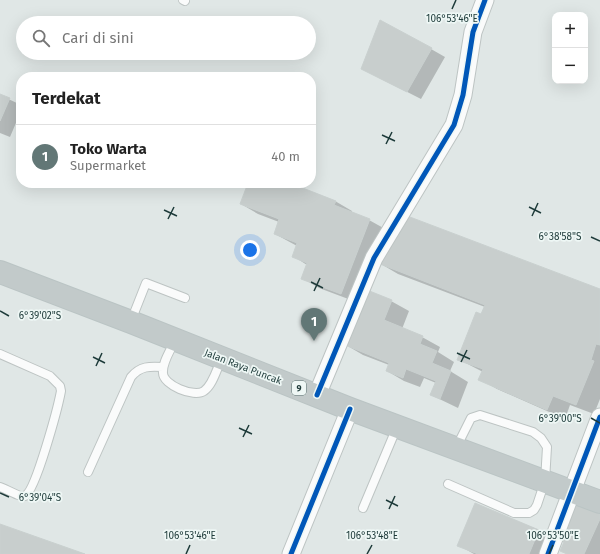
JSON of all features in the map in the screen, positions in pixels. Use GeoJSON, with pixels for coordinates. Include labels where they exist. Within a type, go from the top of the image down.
{"type":"FeatureCollection","features":[{"type":"Feature","properties":{"kind":"highway","name":"Jalan Raya Puncak"},"geometry":{"type":"LineString","coordinates":[[0,272],[350,409],[600,502]]}},
{"type":"Feature","properties":{"kind":"street"},"geometry":{"type":"LineString","coordinates":[[317,395],[374,258],[454,125],[463,95],[473,32],[485,0]]}},
{"type":"Feature","properties":{"kind":"street"},"geometry":{"type":"LineString","coordinates":[[291,554],[350,409]]}},
{"type":"Feature","properties":{"kind":"street"},"geometry":{"type":"LineString","coordinates":[[548,554],[600,417]]}},
{"type":"Feature","properties":{"kind":"lane"},"geometry":{"type":"LineString","coordinates":[[131,322],[146,283],[185,298]]}},
{"type":"Feature","properties":{"kind":"lane"},"geometry":{"type":"LineString","coordinates":[[175,340],[163,367],[164,379],[169,383],[192,393],[200,393],[205,391],[222,358]]}},
{"type":"Feature","properties":{"kind":"lane"},"geometry":{"type":"LineString","coordinates":[[0,354],[50,376],[60,386],[61,391],[38,471],[30,491],[25,496],[20,497],[0,487]]}},
{"type":"Feature","properties":{"kind":"lane"},"geometry":{"type":"LineString","coordinates":[[88,472],[131,377],[135,372],[148,366],[163,367]]}},
{"type":"Feature","properties":{"kind":"lane"},"geometry":{"type":"LineString","coordinates":[[448,484],[514,513],[522,514],[529,513],[534,510],[537,505],[544,481],[547,447],[541,438],[533,432],[480,415],[471,418],[455,448]]}},
{"type":"Feature","properties":{"kind":"lane"},"geometry":{"type":"LineString","coordinates":[[363,508],[398,426]]}},
{"type":"Feature","properties":{"kind":"building"},"geometry":{"type":"Polygon","coordinates":[[[380,20],[432,48],[407,92],[361,69],[380,20]]]}},
{"type":"Feature","properties":{"kind":"building"},"geometry":{"type":"Polygon","coordinates":[[[0,94],[10,98],[0,121],[0,94]]]}},
{"type":"Feature","properties":{"kind":"building"},"geometry":{"type":"Polygon","coordinates":[[[246,188],[303,188],[336,201],[334,205],[370,219],[341,294],[301,279],[307,263],[292,257],[297,243],[274,234],[279,219],[240,204],[246,188]]]}},
{"type":"Feature","properties":{"kind":"building"},"geometry":{"type":"Polygon","coordinates":[[[402,214],[600,289],[600,345],[596,344],[591,360],[594,361],[576,405],[553,396],[547,410],[478,380],[483,369],[457,360],[476,312],[481,314],[485,305],[380,264],[402,214]]]}},
{"type":"Feature","properties":{"kind":"building"},"geometry":{"type":"Polygon","coordinates":[[[367,290],[392,300],[384,320],[423,336],[420,344],[437,351],[432,363],[451,371],[440,399],[430,395],[436,381],[406,369],[403,378],[386,371],[389,363],[345,345],[367,290]]]}},
{"type":"Feature","properties":{"kind":"building"},"geometry":{"type":"Polygon","coordinates":[[[573,501],[600,513],[600,519],[584,554],[567,554],[560,551],[564,542],[555,538],[573,501]]]}},
{"type":"Feature","properties":{"kind":"building"},"geometry":{"type":"Polygon","coordinates":[[[475,503],[539,530],[529,554],[478,554],[457,546],[475,503]]]}},
{"type":"Feature","properties":{"kind":"building"},"geometry":{"type":"Polygon","coordinates":[[[0,524],[85,554],[0,554],[0,524]]]}},
{"type":"Feature","properties":{"kind":"cycle path"},"geometry":{"type":"LineString","coordinates":[[317,395],[374,258],[454,125],[463,95],[473,32],[485,0]]}},
{"type":"Feature","properties":{"kind":"cycle path"},"geometry":{"type":"LineString","coordinates":[[291,554],[350,409]]}},
{"type":"Feature","properties":{"kind":"cycle path"},"geometry":{"type":"LineString","coordinates":[[548,554],[600,417]]}},
{"type":"Feature","properties":{"kind":"place","name":"Toko Warta"},"geometry":{"type":"Point","coordinates":[314,341]}}]}
